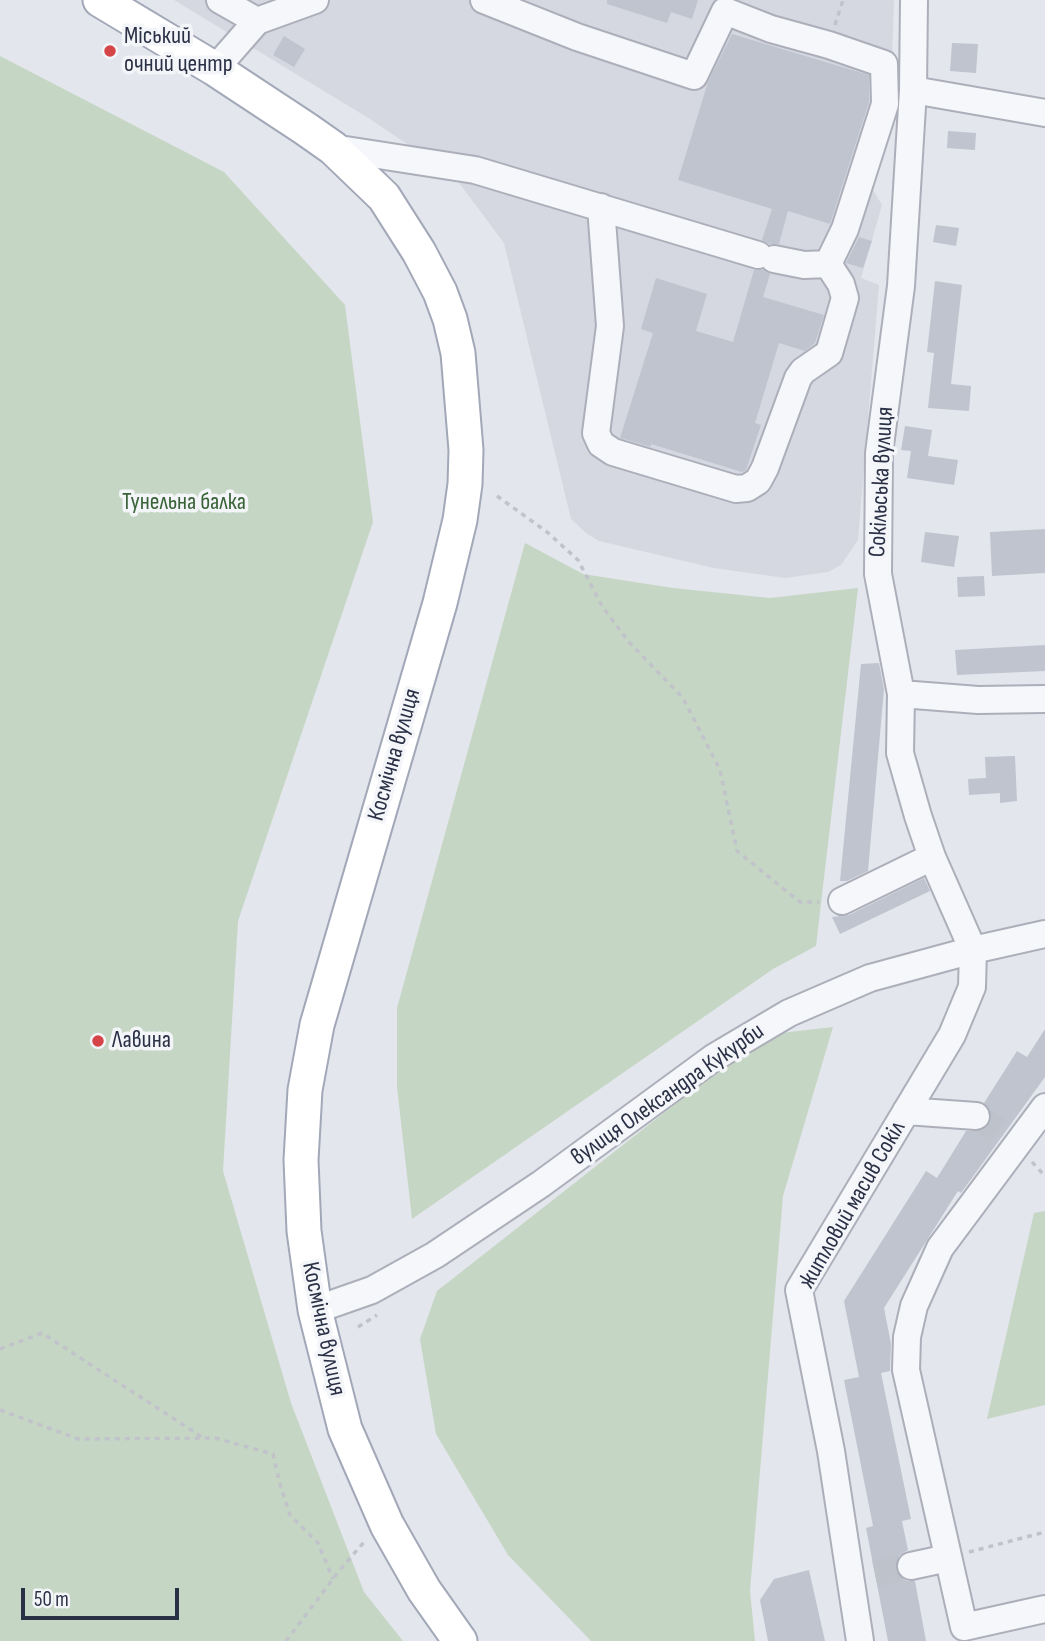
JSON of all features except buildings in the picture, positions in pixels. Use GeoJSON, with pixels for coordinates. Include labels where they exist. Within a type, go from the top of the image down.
{"type":"FeatureCollection","features":[{"type":"Feature","properties":{"kind":"main road","name":"Космічна вулиця"},"geometry":{"type":"LineString","coordinates":[[100,0],[215,69],[333,148],[384,197],[419,252],[440,292],[458,353],[466,450],[460,520],[440,603],[317,1025],[305,1090],[301,1172],[304,1231],[314,1310],[345,1429],[387,1525],[424,1590],[460,1641]]}},
{"type":"Feature","properties":{"kind":"street"},"geometry":{"type":"LineString","coordinates":[[220,0],[257,21]]}},
{"type":"Feature","properties":{"kind":"street"},"geometry":{"type":"LineString","coordinates":[[215,69],[257,21],[315,0]]}},
{"type":"Feature","properties":{"kind":"street"},"geometry":{"type":"LineString","coordinates":[[484,0],[578,37],[694,76],[727,5],[771,29],[884,64],[885,104],[845,229],[828,264]]}},
{"type":"Feature","properties":{"kind":"street","name":"Сокільська вулиця"},"geometry":{"type":"LineString","coordinates":[[914,0],[913,90],[901,286],[879,453],[878,574],[901,694],[900,752],[932,858],[973,950]]}},
{"type":"Feature","properties":{"kind":"street"},"geometry":{"type":"LineString","coordinates":[[913,90],[1045,113]]}},
{"type":"Feature","properties":{"kind":"street"},"geometry":{"type":"LineString","coordinates":[[333,148],[475,170],[766,257],[804,265],[828,264]]}},
{"type":"Feature","properties":{"kind":"street"},"geometry":{"type":"LineString","coordinates":[[601,207],[610,326],[596,433],[601,444],[613,452],[736,489],[747,488],[758,481],[798,378],[803,370],[829,353],[845,298],[841,284],[828,264]]}},
{"type":"Feature","properties":{"kind":"street"},"geometry":{"type":"LineString","coordinates":[[901,694],[978,700],[1045,699]]}},
{"type":"Feature","properties":{"kind":"street"},"geometry":{"type":"LineString","coordinates":[[842,901],[932,858]]}},
{"type":"Feature","properties":{"kind":"street","name":"вулиця Олександра Кукурби"},"geometry":{"type":"LineString","coordinates":[[314,1310],[372,1290],[435,1255],[541,1184],[713,1058],[789,1013],[870,978],[1045,934]]}},
{"type":"Feature","properties":{"kind":"street","name":"житловий масив Сокіл"},"geometry":{"type":"LineString","coordinates":[[860,1641],[862,1576],[831,1451],[799,1290],[952,1035],[972,987],[973,950]]}},
{"type":"Feature","properties":{"kind":"street"},"geometry":{"type":"LineString","coordinates":[[1045,1107],[1010,1140],[940,1248],[914,1306],[907,1337],[906,1370],[964,1627],[1045,1609]]}},
{"type":"Feature","properties":{"kind":"street"},"geometry":{"type":"LineString","coordinates":[[906,1111],[976,1115]]}},
{"type":"Feature","properties":{"kind":"street"},"geometry":{"type":"LineString","coordinates":[[911,1566],[947,1558]]}},
{"type":"Feature","properties":{"kind":"path"},"geometry":{"type":"LineString","coordinates":[[497,496],[578,560],[602,606],[628,641],[683,698],[720,770],[737,851],[800,902],[842,901]]}},
{"type":"Feature","properties":{"kind":"path"},"geometry":{"type":"LineString","coordinates":[[358,1327],[380,1313]]}},
{"type":"Feature","properties":{"kind":"path"},"geometry":{"type":"LineString","coordinates":[[0,1349],[42,1333],[204,1438]]}},
{"type":"Feature","properties":{"kind":"path"},"geometry":{"type":"LineString","coordinates":[[1,1411],[78,1439],[215,1438],[273,1454],[279,1484],[290,1515],[318,1544],[333,1579]]}},
{"type":"Feature","properties":{"kind":"path"},"geometry":{"type":"LineString","coordinates":[[286,1641],[362,1543],[387,1525]]}},
{"type":"Feature","properties":{"kind":"path"},"geometry":{"type":"LineString","coordinates":[[947,1558],[1045,1532]]}},
{"type":"Feature","properties":{"kind":"shaded area"},"geometry":{"type":"Polygon","coordinates":[[[174,0],[894,0],[890,119],[873,190],[882,205],[861,278],[879,285],[858,540],[841,565],[828,572],[785,578],[714,568],[599,541],[586,533],[571,519],[504,243],[454,176],[370,119],[174,0]]]}},
{"type":"Feature","properties":{"kind":"green space","name":"Тунельна балка"},"geometry":{"type":"Polygon","coordinates":[[[0,56],[224,172],[345,305],[373,522],[238,921],[223,1171],[291,1403],[364,1592],[403,1641],[0,1641],[0,56]]]}},
{"type":"Feature","properties":{"kind":"green space"},"geometry":{"type":"Polygon","coordinates":[[[525,543],[583,574],[673,588],[770,598],[858,588],[816,946],[773,969],[412,1219],[397,1087],[397,1008],[525,543]]]}},
{"type":"Feature","properties":{"kind":"green space"},"geometry":{"type":"Polygon","coordinates":[[[833,1027],[783,1196],[750,1591],[755,1641],[591,1641],[508,1555],[436,1434],[420,1339],[437,1291],[763,1035],[833,1027]]]}},
{"type":"Feature","properties":{"kind":"green space"},"geometry":{"type":"Polygon","coordinates":[[[1045,1211],[1045,1405],[987,1419],[1034,1213],[1045,1211]]]}},
{"type":"Feature","properties":{"kind":"tunnel"},"geometry":{"type":"LineString","coordinates":[[976,1116],[1004,1135]]}},
{"type":"Feature","properties":{"kind":"tunnel"},"geometry":{"type":"LineString","coordinates":[[875,1574],[911,1566]]}},
{"type":"Feature","properties":{"kind":"place","name":"Міський очний центр"},"geometry":{"type":"Point","coordinates":[110,51]}},
{"type":"Feature","properties":{"kind":"place","name":"Лавина"},"geometry":{"type":"Point","coordinates":[98,1041]}}]}
